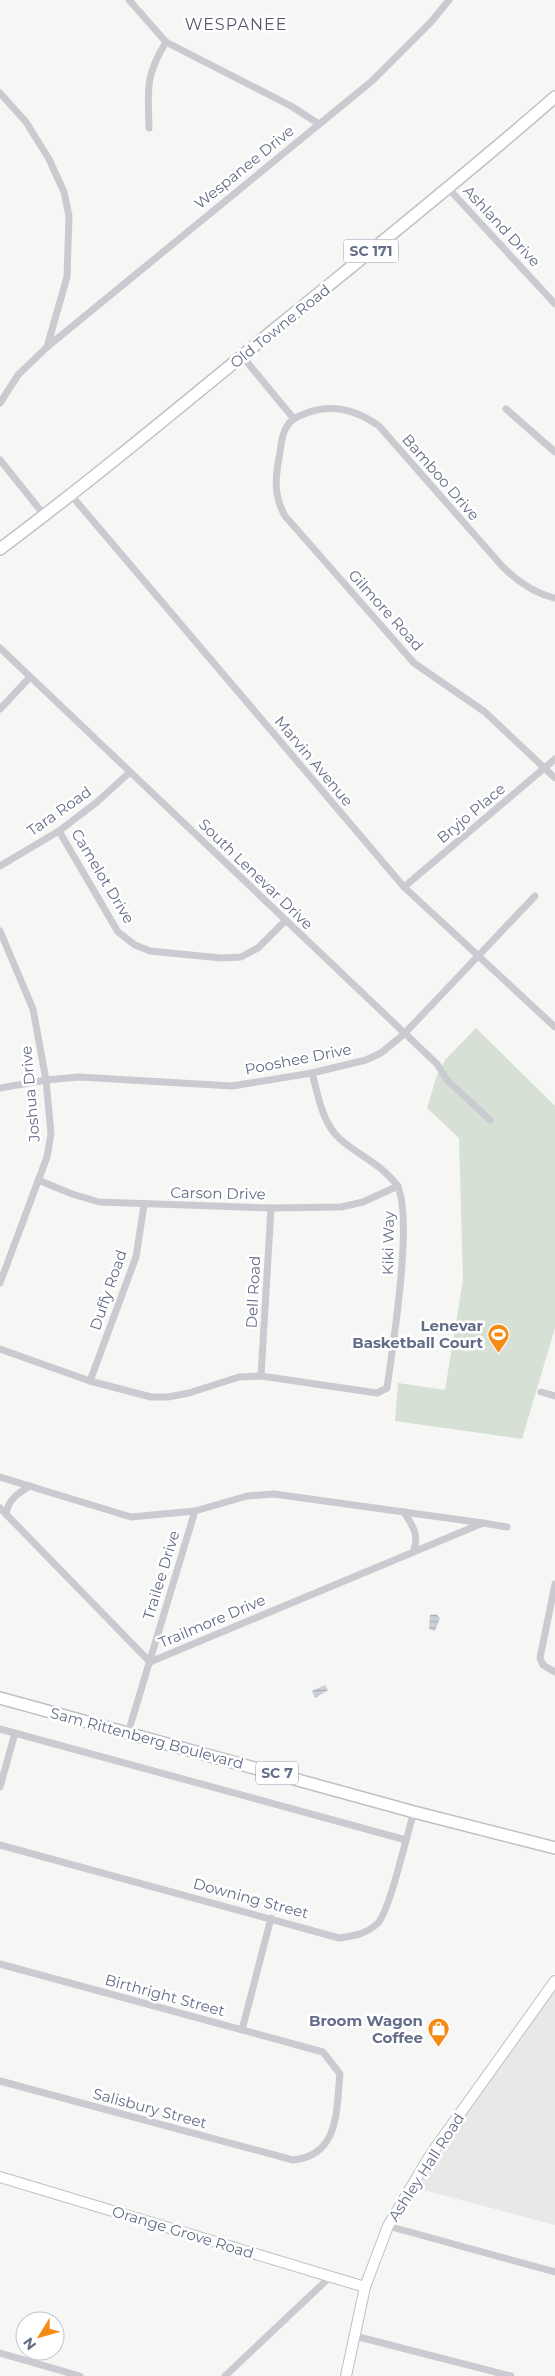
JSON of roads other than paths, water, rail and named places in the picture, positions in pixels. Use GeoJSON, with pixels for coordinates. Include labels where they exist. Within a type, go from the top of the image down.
{"type":"FeatureCollection","features":[{"type":"Feature","properties":{"kind":"main road","name":"Old Towne Road"},"geometry":{"type":"LineString","coordinates":[[0,549],[45,516],[242,356],[448,188],[555,97]]}},
{"type":"Feature","properties":{"kind":"main road","name":"Sam Rittenberg Boulevard"},"geometry":{"type":"LineString","coordinates":[[0,1698],[414,1812],[555,1848]]}},
{"type":"Feature","properties":{"kind":"street"},"geometry":{"type":"LineString","coordinates":[[129,0],[166,42],[291,106],[319,124]]}},
{"type":"Feature","properties":{"kind":"street","name":"Wespanee Drive"},"geometry":{"type":"LineString","coordinates":[[0,403],[18,375],[47,346],[372,81],[431,22],[449,0]]}},
{"type":"Feature","properties":{"kind":"street"},"geometry":{"type":"LineString","coordinates":[[149,128],[147,82],[153,64],[166,42]]}},
{"type":"Feature","properties":{"kind":"street"},"geometry":{"type":"LineString","coordinates":[[0,93],[26,122],[49,159],[64,192],[69,216],[67,276],[47,346]]}},
{"type":"Feature","properties":{"kind":"street","name":"Ashland Drive"},"geometry":{"type":"LineString","coordinates":[[448,188],[555,304]]}},
{"type":"Feature","properties":{"kind":"street"},"geometry":{"type":"LineString","coordinates":[[242,356],[294,418]]}},
{"type":"Feature","properties":{"kind":"street","name":"Bamboo Drive"},"geometry":{"type":"LineString","coordinates":[[294,418],[330,407],[344,409],[365,416],[379,426],[518,582],[544,595],[555,598]]}},
{"type":"Feature","properties":{"kind":"street"},"geometry":{"type":"LineString","coordinates":[[506,408],[555,452]]}},
{"type":"Feature","properties":{"kind":"street","name":"Gilmore Road"},"geometry":{"type":"LineString","coordinates":[[294,418],[285,429],[274,482],[278,502],[285,516],[414,663],[485,712],[555,778]]}},
{"type":"Feature","properties":{"kind":"street"},"geometry":{"type":"LineString","coordinates":[[0,460],[45,516]]}},
{"type":"Feature","properties":{"kind":"street","name":"Marvin Avenue"},"geometry":{"type":"LineString","coordinates":[[71,495],[404,887],[555,1027]]}},
{"type":"Feature","properties":{"kind":"street","name":"South Lenevar Drive"},"geometry":{"type":"LineString","coordinates":[[0,648],[437,1064],[447,1080],[490,1120]]}},
{"type":"Feature","properties":{"kind":"street"},"geometry":{"type":"LineString","coordinates":[[0,709],[30,677]]}},
{"type":"Feature","properties":{"kind":"street","name":"Bryjo Place"},"geometry":{"type":"LineString","coordinates":[[404,887],[555,759]]}},
{"type":"Feature","properties":{"kind":"street","name":"Tara Road"},"geometry":{"type":"LineString","coordinates":[[0,866],[59,831],[97,802],[130,772]]}},
{"type":"Feature","properties":{"kind":"street","name":"Camelot Drive"},"geometry":{"type":"LineString","coordinates":[[59,831],[118,932],[135,945],[150,952],[221,958],[241,957],[258,948],[286,921]]}},
{"type":"Feature","properties":{"kind":"street","name":"Pooshee Drive"},"geometry":{"type":"LineString","coordinates":[[0,1088],[46,1080],[112,1078],[232,1086],[312,1073],[366,1060],[381,1053],[404,1034],[535,896]]}},
{"type":"Feature","properties":{"kind":"street","name":"Joshua Drive"},"geometry":{"type":"LineString","coordinates":[[0,931],[33,1009],[46,1080],[50,1134],[47,1157],[0,1283]]}},
{"type":"Feature","properties":{"kind":"street","name":"Kiki Way"},"geometry":{"type":"LineString","coordinates":[[261,1376],[377,1393],[387,1388],[400,1288],[404,1211],[398,1186],[384,1170],[340,1139],[333,1131],[325,1118],[312,1073]]}},
{"type":"Feature","properties":{"kind":"street","name":"Carson Drive"},"geometry":{"type":"LineString","coordinates":[[38,1180],[72,1194],[99,1202],[271,1208],[341,1207],[363,1202],[398,1186]]}},
{"type":"Feature","properties":{"kind":"street","name":"Duffy Road"},"geometry":{"type":"LineString","coordinates":[[90,1381],[136,1257],[144,1205]]}},
{"type":"Feature","properties":{"kind":"street","name":"Dell Road"},"geometry":{"type":"LineString","coordinates":[[261,1376],[271,1208]]}},
{"type":"Feature","properties":{"kind":"street"},"geometry":{"type":"LineString","coordinates":[[0,1349],[90,1381],[151,1397],[168,1397],[239,1377],[261,1376]]}},
{"type":"Feature","properties":{"kind":"street"},"geometry":{"type":"LineString","coordinates":[[541,1392],[555,1396]]}},
{"type":"Feature","properties":{"kind":"street"},"geometry":{"type":"LineString","coordinates":[[0,1477],[131,1517],[195,1511],[247,1496],[274,1494],[507,1527]]}},
{"type":"Feature","properties":{"kind":"street"},"geometry":{"type":"LineString","coordinates":[[6,1514],[7,1506],[12,1499],[30,1486]]}},
{"type":"Feature","properties":{"kind":"street","name":"Trailmore Drive"},"geometry":{"type":"LineString","coordinates":[[0,1508],[150,1662],[483,1523]]}},
{"type":"Feature","properties":{"kind":"street","name":"Trailee Drive"},"geometry":{"type":"LineString","coordinates":[[128,1732],[195,1511]]}},
{"type":"Feature","properties":{"kind":"street"},"geometry":{"type":"LineString","coordinates":[[404,1512],[414,1527],[417,1537],[414,1552]]}},
{"type":"Feature","properties":{"kind":"street"},"geometry":{"type":"LineString","coordinates":[[555,1584],[540,1650],[543,1665],[555,1672]]}},
{"type":"Feature","properties":{"kind":"street"},"geometry":{"type":"LineString","coordinates":[[0,1729],[406,1840]]}},
{"type":"Feature","properties":{"kind":"street"},"geometry":{"type":"LineString","coordinates":[[0,1787],[15,1733]]}},
{"type":"Feature","properties":{"kind":"street","name":"Downing Street"},"geometry":{"type":"LineString","coordinates":[[0,1845],[340,1938],[360,1936],[379,1922],[387,1906],[414,1812]]}},
{"type":"Feature","properties":{"kind":"street"},"geometry":{"type":"LineString","coordinates":[[242,2030],[271,1918]]}},
{"type":"Feature","properties":{"kind":"street","name":"Birthright Street"},"geometry":{"type":"LineString","coordinates":[[0,1964],[323,2052],[340,2074],[334,2128],[329,2141],[316,2153],[305,2159],[293,2160]]}},
{"type":"Feature","properties":{"kind":"street","name":"Ashley Hall Road"},"geometry":{"type":"LineString","coordinates":[[346,2376],[365,2287],[388,2226],[431,2154],[555,1981]]}},
{"type":"Feature","properties":{"kind":"street","name":"Salisbury Street"},"geometry":{"type":"LineString","coordinates":[[0,2081],[293,2160]]}},
{"type":"Feature","properties":{"kind":"street","name":"Orange Grove Road"},"geometry":{"type":"LineString","coordinates":[[0,2177],[365,2287]]}},
{"type":"Feature","properties":{"kind":"street"},"geometry":{"type":"LineString","coordinates":[[388,2226],[555,2272]]}},
{"type":"Feature","properties":{"kind":"street"},"geometry":{"type":"LineString","coordinates":[[225,2376],[331,2276]]}},
{"type":"Feature","properties":{"kind":"street"},"geometry":{"type":"LineString","coordinates":[[355,2336],[511,2376]]}},
{"type":"Feature","properties":{"kind":"street"},"geometry":{"type":"LineString","coordinates":[[0,2353],[80,2376]]}},
{"type":"Feature","properties":{"kind":"place","name":"Lenevar Basketball Court"},"geometry":{"type":"Point","coordinates":[499,1353]}},
{"type":"Feature","properties":{"kind":"place","name":"Broom Wagon Coffee"},"geometry":{"type":"Point","coordinates":[439,2048]}},
{"type":"Feature","properties":{"kind":"district","name":"WESPANEE"},"geometry":{"type":"Point","coordinates":[236,24]}}]}
